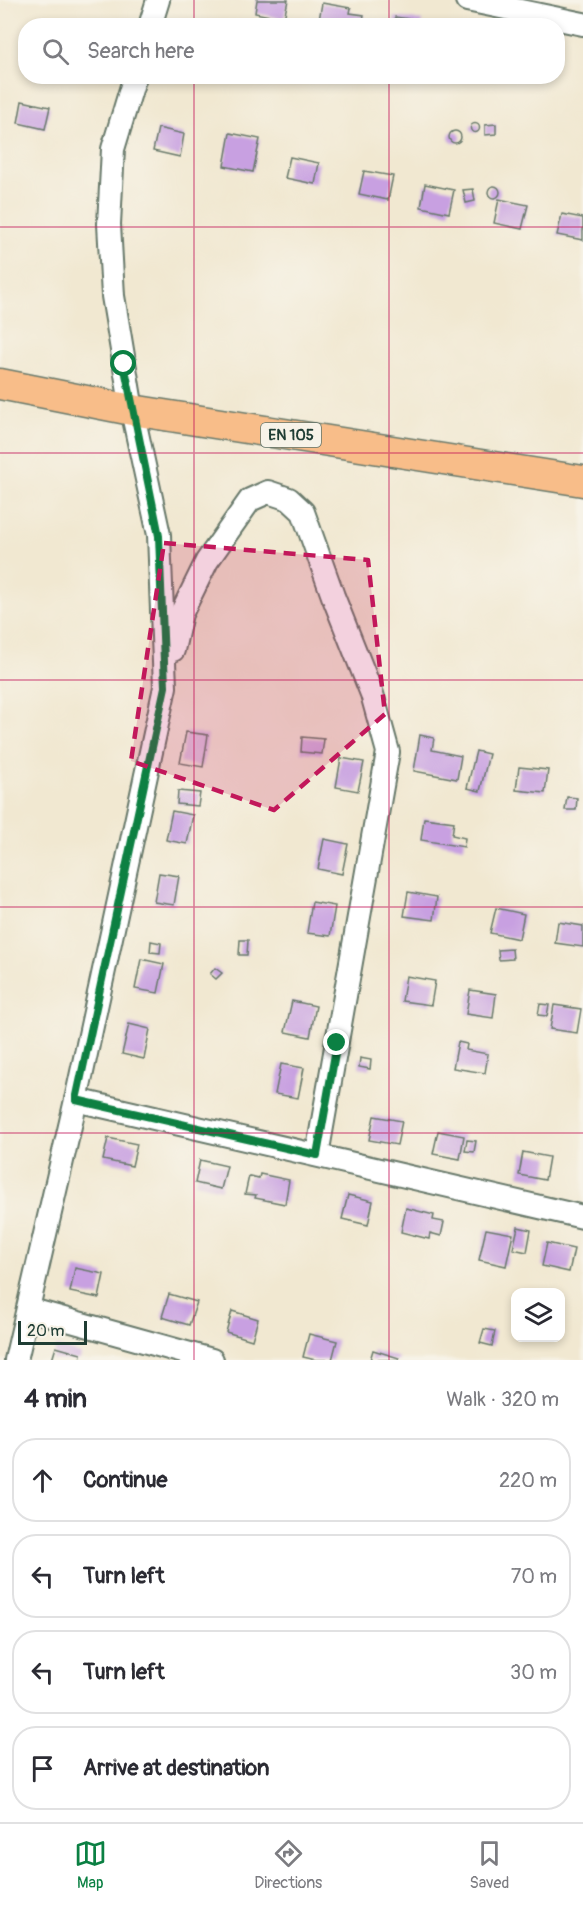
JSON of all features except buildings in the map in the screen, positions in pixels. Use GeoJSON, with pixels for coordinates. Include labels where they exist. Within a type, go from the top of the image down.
{"type":"FeatureCollection","features":[{"type":"Feature","properties":{"kind":"main road","name":"EN 105"},"geometry":{"type":"LineString","coordinates":[[0,384],[132,410],[583,481]]}},
{"type":"Feature","properties":{"kind":"street"},"geometry":{"type":"LineString","coordinates":[[152,18],[158,0]]}},
{"type":"Feature","properties":{"kind":"street"},"geometry":{"type":"LineString","coordinates":[[467,0],[554,18]]}},
{"type":"Feature","properties":{"kind":"street"},"geometry":{"type":"LineString","coordinates":[[565,20],[583,24]]}},
{"type":"Feature","properties":{"kind":"street"},"geometry":{"type":"LineString","coordinates":[[133,84],[113,149],[109,224],[113,296],[132,410],[159,536],[165,687]]}},
{"type":"Feature","properties":{"kind":"street"},"geometry":{"type":"LineString","coordinates":[[16,1360],[76,1100],[181,614],[207,561],[250,500],[268,492],[289,499],[303,512],[372,694],[388,752],[317,1155]]}},
{"type":"Feature","properties":{"kind":"street"},"geometry":{"type":"LineString","coordinates":[[76,1100],[583,1217]]}},
{"type":"Feature","properties":{"kind":"street"},"geometry":{"type":"LineString","coordinates":[[28,1309],[212,1360]]}},
{"type":"Feature","properties":{"kind":"highlighted area"},"geometry":{"type":"Polygon","coordinates":[[[164,543],[368,560],[385,714],[274,810],[131,761],[164,543]]]}},
{"type":"Feature","properties":{"kind":"route"},"geometry":{"type":"LineString","coordinates":[[124,364],[159,536],[165,687],[159,725],[76,1100],[317,1155],[337,1043]]}}]}
